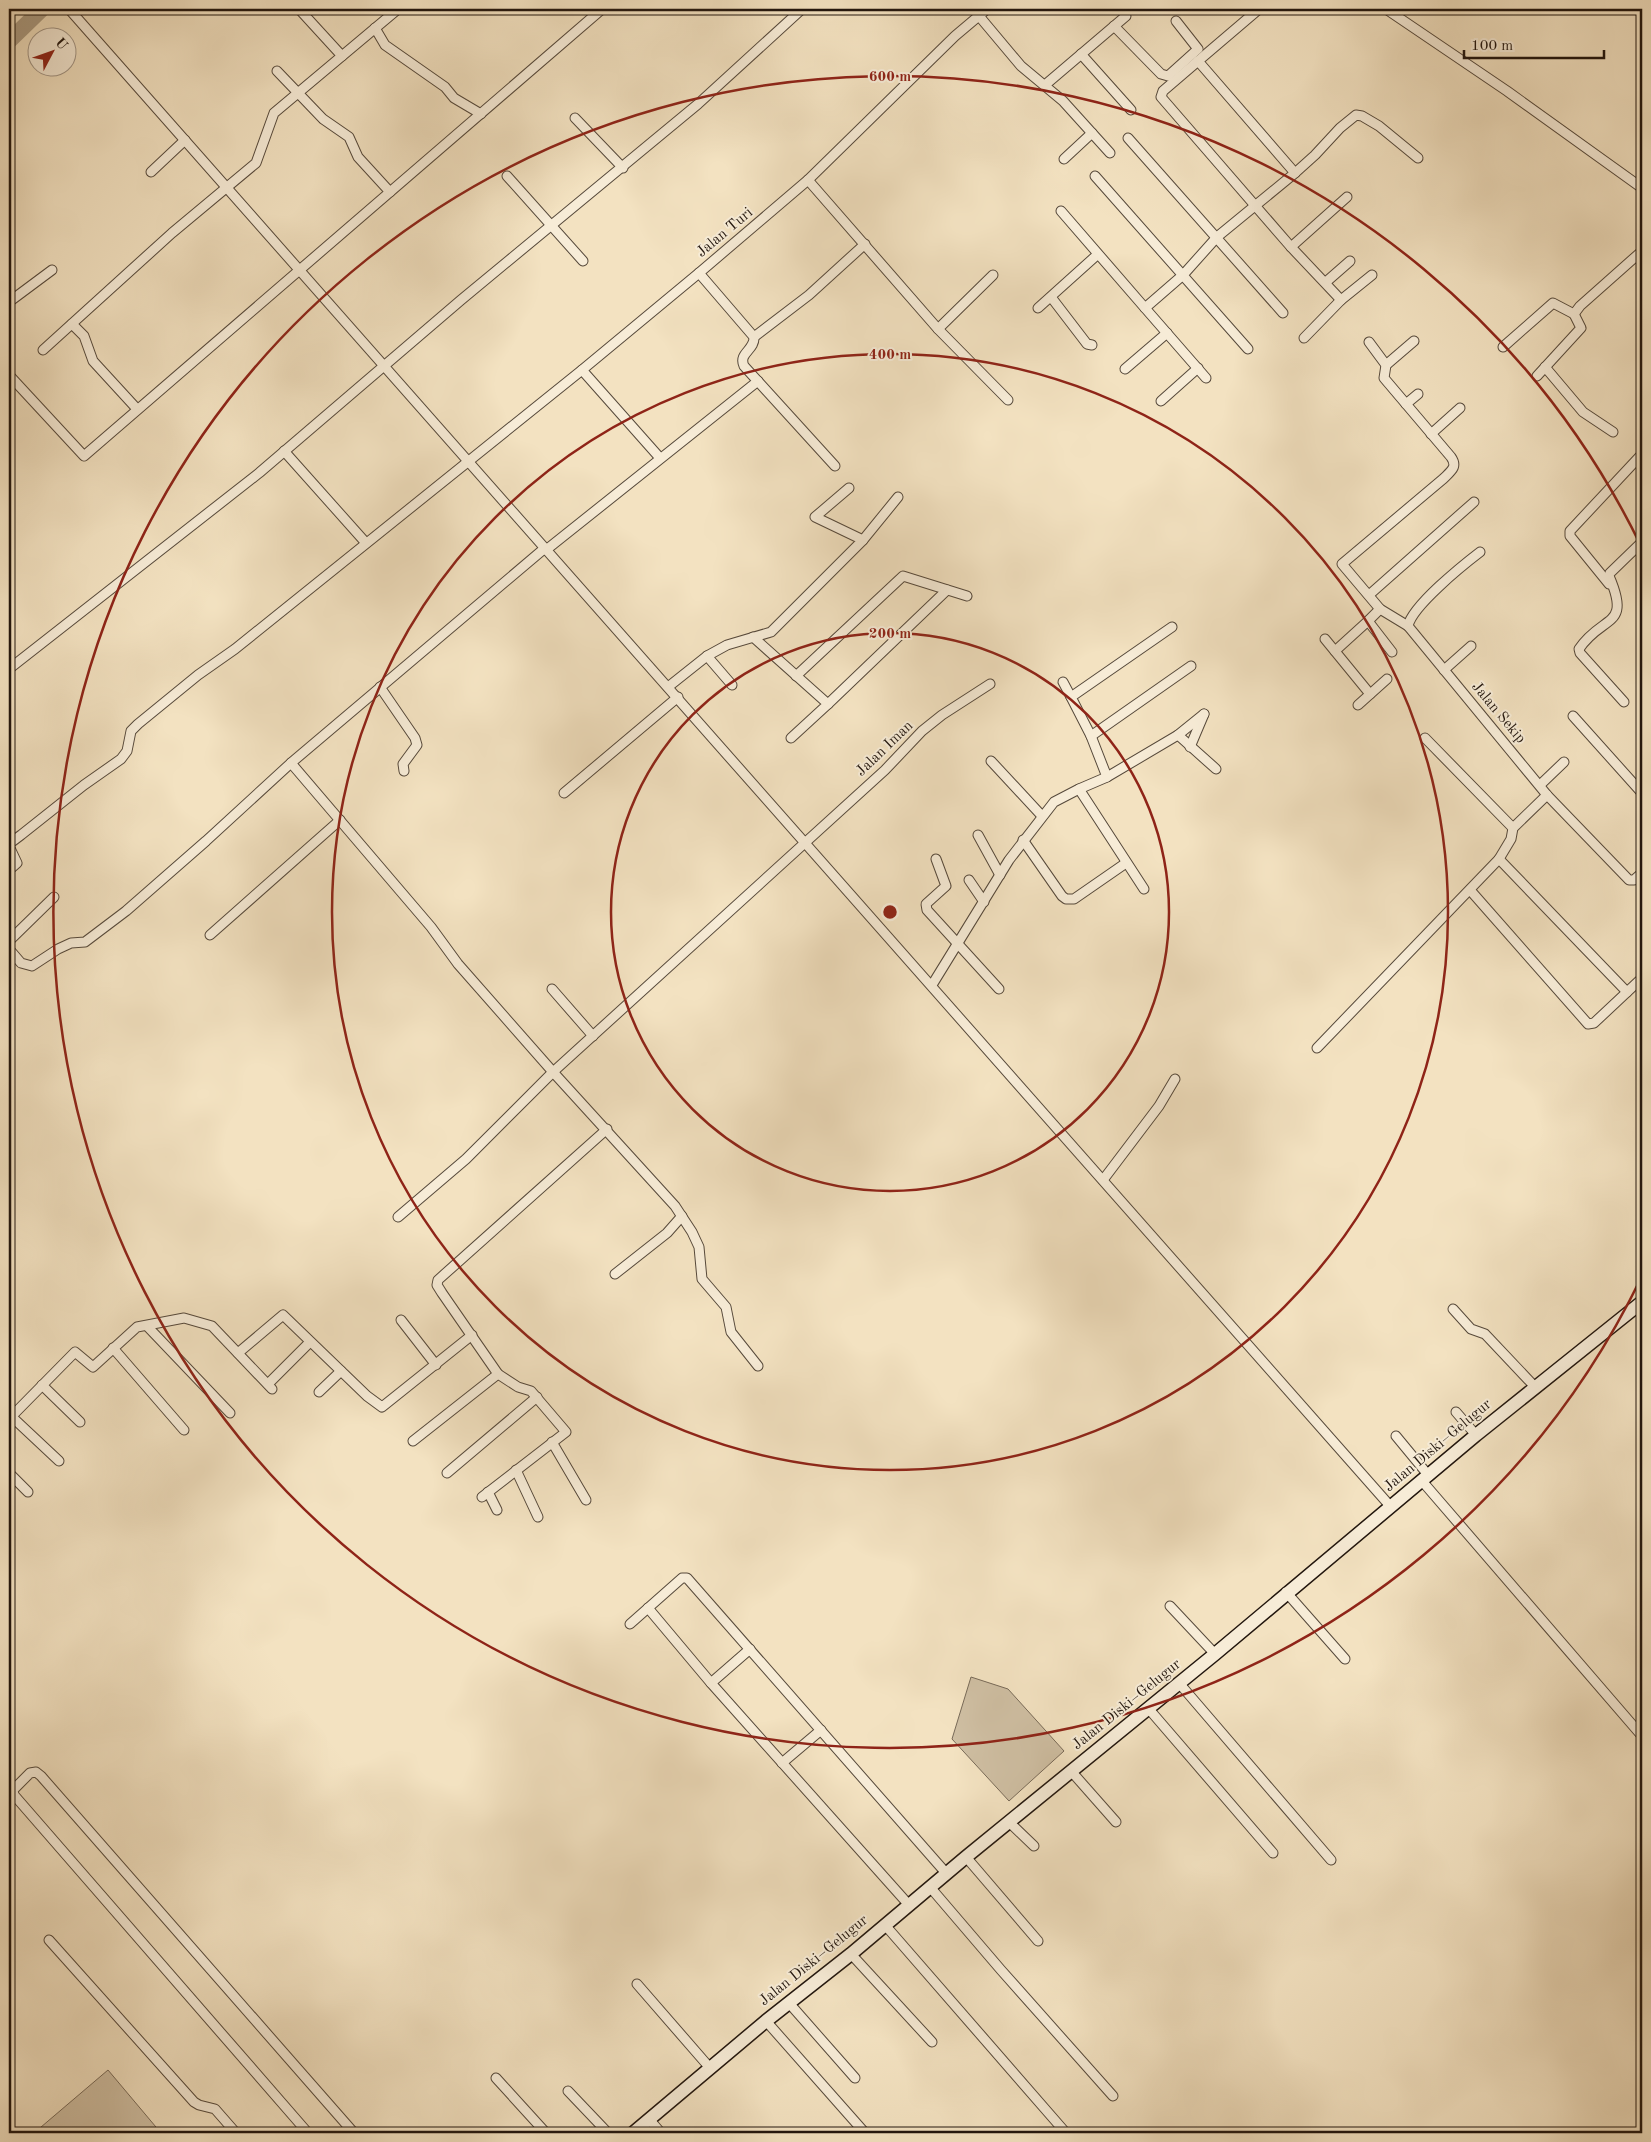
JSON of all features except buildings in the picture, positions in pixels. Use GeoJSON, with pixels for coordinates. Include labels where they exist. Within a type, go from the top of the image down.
{"type":"FeatureCollection","features":[{"type":"Feature","properties":{"kind":"main road","name":"Jalan Diski–Gelugur"},"geometry":{"type":"LineString","coordinates":[[632,2133],[766,2021],[851,1954],[946,1873],[1215,1654],[1286,1592],[1476,1435],[1642,1302]]}},
{"type":"Feature","properties":{"kind":"street"},"geometry":{"type":"LineString","coordinates":[[69,9],[1391,1507]]}},
{"type":"Feature","properties":{"kind":"street"},"geometry":{"type":"LineString","coordinates":[[299,9],[342,56]]}},
{"type":"Feature","properties":{"kind":"street"},"geometry":{"type":"LineString","coordinates":[[43,350],[172,233],[256,163],[271,117],[398,9]]}},
{"type":"Feature","properties":{"kind":"street"},"geometry":{"type":"LineString","coordinates":[[9,376],[84,456],[602,9]]}},
{"type":"Feature","properties":{"kind":"street"},"geometry":{"type":"LineString","coordinates":[[9,669],[284,451],[623,168],[698,104],[802,9]]}},
{"type":"Feature","properties":{"kind":"street","name":"Jalan Turi"},"geometry":{"type":"LineString","coordinates":[[9,841],[21,836],[84,785],[121,759],[127,751],[131,731],[138,724],[198,675],[235,649],[582,370],[699,273],[808,180],[956,36],[987,9]]}},
{"type":"Feature","properties":{"kind":"street"},"geometry":{"type":"LineString","coordinates":[[1114,26],[1165,76],[1172,75],[1259,9]]}},
{"type":"Feature","properties":{"kind":"street"},"geometry":{"type":"LineString","coordinates":[[1386,9],[1507,91],[1642,188]]}},
{"type":"Feature","properties":{"kind":"street"},"geometry":{"type":"LineString","coordinates":[[979,16],[1022,66],[1063,101],[1110,153]]}},
{"type":"Feature","properties":{"kind":"street"},"geometry":{"type":"LineString","coordinates":[[1045,85],[1126,16]]}},
{"type":"Feature","properties":{"kind":"street"},"geometry":{"type":"LineString","coordinates":[[1176,21],[1200,55],[1295,173]]}},
{"type":"Feature","properties":{"kind":"street"},"geometry":{"type":"LineString","coordinates":[[375,28],[385,45],[445,87],[454,98],[481,114]]}},
{"type":"Feature","properties":{"kind":"street"},"geometry":{"type":"LineString","coordinates":[[1081,54],[1131,110]]}},
{"type":"Feature","properties":{"kind":"street"},"geometry":{"type":"LineString","coordinates":[[1200,55],[1163,91],[1161,97],[1291,247],[1341,300]]}},
{"type":"Feature","properties":{"kind":"street"},"geometry":{"type":"LineString","coordinates":[[277,71],[323,119],[349,137],[358,157],[390,192]]}},
{"type":"Feature","properties":{"kind":"street"},"geometry":{"type":"LineString","coordinates":[[1145,308],[1182,275],[1217,237],[1295,173],[1352,116],[1359,115],[1379,126],[1418,158]]}},
{"type":"Feature","properties":{"kind":"street"},"geometry":{"type":"LineString","coordinates":[[575,118],[623,168]]}},
{"type":"Feature","properties":{"kind":"street"},"geometry":{"type":"LineString","coordinates":[[1064,159],[1092,133]]}},
{"type":"Feature","properties":{"kind":"street"},"geometry":{"type":"LineString","coordinates":[[1128,138],[1283,313]]}},
{"type":"Feature","properties":{"kind":"street"},"geometry":{"type":"LineString","coordinates":[[151,172],[185,140]]}},
{"type":"Feature","properties":{"kind":"street"},"geometry":{"type":"LineString","coordinates":[[507,176],[583,261]]}},
{"type":"Feature","properties":{"kind":"street"},"geometry":{"type":"LineString","coordinates":[[1095,176],[1248,349]]}},
{"type":"Feature","properties":{"kind":"street"},"geometry":{"type":"LineString","coordinates":[[808,180],[938,329],[1008,400]]}},
{"type":"Feature","properties":{"kind":"street"},"geometry":{"type":"LineString","coordinates":[[1291,247],[1347,197]]}},
{"type":"Feature","properties":{"kind":"street"},"geometry":{"type":"LineString","coordinates":[[1061,211],[1206,378]]}},
{"type":"Feature","properties":{"kind":"street"},"geometry":{"type":"LineString","coordinates":[[836,466],[742,363],[744,355],[753,346],[754,337],[808,295],[865,244]]}},
{"type":"Feature","properties":{"kind":"street"},"geometry":{"type":"LineString","coordinates":[[1574,314],[1580,306],[1642,250]]}},
{"type":"Feature","properties":{"kind":"street"},"geometry":{"type":"LineString","coordinates":[[1038,308],[1097,254]]}},
{"type":"Feature","properties":{"kind":"street"},"geometry":{"type":"LineString","coordinates":[[1326,282],[1350,261]]}},
{"type":"Feature","properties":{"kind":"street"},"geometry":{"type":"LineString","coordinates":[[9,302],[52,270]]}},
{"type":"Feature","properties":{"kind":"street"},"geometry":{"type":"LineString","coordinates":[[699,273],[754,337]]}},
{"type":"Feature","properties":{"kind":"street"},"geometry":{"type":"LineString","coordinates":[[938,329],[994,275]]}},
{"type":"Feature","properties":{"kind":"street"},"geometry":{"type":"LineString","coordinates":[[1304,338],[1341,300],[1372,275]]}},
{"type":"Feature","properties":{"kind":"street"},"geometry":{"type":"LineString","coordinates":[[1051,297],[1087,344],[1092,344]]}},
{"type":"Feature","properties":{"kind":"street"},"geometry":{"type":"LineString","coordinates":[[1503,347],[1553,303],[1574,314],[1581,328],[1537,376]]}},
{"type":"Feature","properties":{"kind":"street"},"geometry":{"type":"LineString","coordinates":[[72,324],[84,336],[93,361],[138,409]]}},
{"type":"Feature","properties":{"kind":"street"},"geometry":{"type":"LineString","coordinates":[[1125,369],[1167,333]]}},
{"type":"Feature","properties":{"kind":"street"},"geometry":{"type":"LineString","coordinates":[[1335,651],[1380,609],[1342,564],[1454,468],[1454,462],[1451,457],[1384,378],[1386,364],[1414,341]]}},
{"type":"Feature","properties":{"kind":"street"},"geometry":{"type":"LineString","coordinates":[[1369,342],[1386,364]]}},
{"type":"Feature","properties":{"kind":"street"},"geometry":{"type":"LineString","coordinates":[[1545,367],[1582,412],[1613,432]]}},
{"type":"Feature","properties":{"kind":"street"},"geometry":{"type":"LineString","coordinates":[[1161,402],[1198,368]]}},
{"type":"Feature","properties":{"kind":"street"},"geometry":{"type":"LineString","coordinates":[[582,370],[660,458]]}},
{"type":"Feature","properties":{"kind":"street"},"geometry":{"type":"LineString","coordinates":[[9,949],[21,963],[32,966],[64,946],[71,943],[85,942],[192,854],[291,763],[545,549],[758,381]]}},
{"type":"Feature","properties":{"kind":"street"},"geometry":{"type":"LineString","coordinates":[[1406,404],[1418,394]]}},
{"type":"Feature","properties":{"kind":"street"},"geometry":{"type":"LineString","coordinates":[[1431,434],[1460,408]]}},
{"type":"Feature","properties":{"kind":"street"},"geometry":{"type":"LineString","coordinates":[[284,451],[366,543]]}},
{"type":"Feature","properties":{"kind":"street"},"geometry":{"type":"LineString","coordinates":[[1617,595],[1570,536],[1570,533],[1571,528],[1642,454]]}},
{"type":"Feature","properties":{"kind":"street"},"geometry":{"type":"LineString","coordinates":[[849,488],[815,516],[863,540]]}},
{"type":"Feature","properties":{"kind":"street"},"geometry":{"type":"LineString","coordinates":[[668,687],[707,656],[727,645],[771,632],[863,540],[898,497]]}},
{"type":"Feature","properties":{"kind":"street"},"geometry":{"type":"LineString","coordinates":[[1369,595],[1474,502]]}},
{"type":"Feature","properties":{"kind":"street"},"geometry":{"type":"LineString","coordinates":[[1624,702],[1579,651],[1615,615],[1618,607],[1617,595],[1609,576],[1610,573],[1642,542]]}},
{"type":"Feature","properties":{"kind":"street"},"geometry":{"type":"LineString","coordinates":[[1408,626],[1420,608],[1451,574],[1480,552]]}},
{"type":"Feature","properties":{"kind":"street"},"geometry":{"type":"LineString","coordinates":[[796,676],[903,576],[967,596]]}},
{"type":"Feature","properties":{"kind":"street"},"geometry":{"type":"LineString","coordinates":[[791,738],[948,590]]}},
{"type":"Feature","properties":{"kind":"street","name":"Jalan Sekip"},"geometry":{"type":"LineString","coordinates":[[1380,609],[1408,626],[1547,795],[1629,880],[1639,876]]}},
{"type":"Feature","properties":{"kind":"street"},"geometry":{"type":"LineString","coordinates":[[1368,621],[1392,652]]}},
{"type":"Feature","properties":{"kind":"street"},"geometry":{"type":"LineString","coordinates":[[1071,697],[1172,627]]}},
{"type":"Feature","properties":{"kind":"street"},"geometry":{"type":"LineString","coordinates":[[753,637],[828,704]]}},
{"type":"Feature","properties":{"kind":"street"},"geometry":{"type":"LineString","coordinates":[[1325,639],[1370,694]]}},
{"type":"Feature","properties":{"kind":"street"},"geometry":{"type":"LineString","coordinates":[[1444,670],[1472,646]]}},
{"type":"Feature","properties":{"kind":"street"},"geometry":{"type":"LineString","coordinates":[[707,656],[732,685]]}},
{"type":"Feature","properties":{"kind":"street"},"geometry":{"type":"LineString","coordinates":[[1091,736],[1191,666]]}},
{"type":"Feature","properties":{"kind":"street"},"geometry":{"type":"LineString","coordinates":[[1358,705],[1386,679]]}},
{"type":"Feature","properties":{"kind":"street"},"geometry":{"type":"LineString","coordinates":[[1063,682],[1091,736],[1108,777]]}},
{"type":"Feature","properties":{"kind":"street","name":"Jalan Iman"},"geometry":{"type":"LineString","coordinates":[[398,1217],[466,1159],[553,1072],[885,770],[922,731],[942,715],[990,684]]}},
{"type":"Feature","properties":{"kind":"street"},"geometry":{"type":"LineString","coordinates":[[380,687],[415,738],[416,745],[403,764],[404,771]]}},
{"type":"Feature","properties":{"kind":"street"},"geometry":{"type":"LineString","coordinates":[[564,793],[678,698]]}},
{"type":"Feature","properties":{"kind":"street"},"geometry":{"type":"LineString","coordinates":[[932,985],[1023,840],[1054,802],[1108,777],[1178,735],[1204,714],[1190,747]]}},
{"type":"Feature","properties":{"kind":"street"},"geometry":{"type":"LineString","coordinates":[[1573,716],[1642,793]]}},
{"type":"Feature","properties":{"kind":"street"},"geometry":{"type":"LineString","coordinates":[[1178,735],[1216,769]]}},
{"type":"Feature","properties":{"kind":"street"},"geometry":{"type":"LineString","coordinates":[[1425,738],[1513,828]]}},
{"type":"Feature","properties":{"kind":"street"},"geometry":{"type":"LineString","coordinates":[[991,761],[1042,816]]}},
{"type":"Feature","properties":{"kind":"street"},"geometry":{"type":"LineString","coordinates":[[1540,785],[1564,762]]}},
{"type":"Feature","properties":{"kind":"street"},"geometry":{"type":"LineString","coordinates":[[291,763],[431,927],[458,964],[553,1072],[607,1129],[682,1216],[699,1247],[702,1279],[726,1307],[731,1332],[758,1366]]}},
{"type":"Feature","properties":{"kind":"street"},"geometry":{"type":"LineString","coordinates":[[1079,789],[1144,889]]}},
{"type":"Feature","properties":{"kind":"street"},"geometry":{"type":"LineString","coordinates":[[1317,1048],[1499,859],[1511,839],[1513,828],[1547,795]]}},
{"type":"Feature","properties":{"kind":"street"},"geometry":{"type":"LineString","coordinates":[[210,935],[340,820]]}},
{"type":"Feature","properties":{"kind":"street"},"geometry":{"type":"LineString","coordinates":[[978,835],[1000,875]]}},
{"type":"Feature","properties":{"kind":"street"},"geometry":{"type":"LineString","coordinates":[[1023,840],[1062,896],[1070,900],[1126,863]]}},
{"type":"Feature","properties":{"kind":"street"},"geometry":{"type":"LineString","coordinates":[[9,841],[9,846],[17,863],[9,870]]}},
{"type":"Feature","properties":{"kind":"street"},"geometry":{"type":"LineString","coordinates":[[936,859],[946,886],[926,907],[998,989]]}},
{"type":"Feature","properties":{"kind":"street"},"geometry":{"type":"LineString","coordinates":[[1499,859],[1627,992]]}},
{"type":"Feature","properties":{"kind":"street"},"geometry":{"type":"LineString","coordinates":[[1639,876],[1642,886]]}},
{"type":"Feature","properties":{"kind":"street"},"geometry":{"type":"LineString","coordinates":[[969,880],[984,902]]}},
{"type":"Feature","properties":{"kind":"street"},"geometry":{"type":"LineString","coordinates":[[1470,890],[1588,1024],[1594,1023],[1642,978]]}},
{"type":"Feature","properties":{"kind":"street"},"geometry":{"type":"LineString","coordinates":[[9,941],[54,897]]}},
{"type":"Feature","properties":{"kind":"street"},"geometry":{"type":"LineString","coordinates":[[552,990],[593,1036]]}},
{"type":"Feature","properties":{"kind":"street"},"geometry":{"type":"LineString","coordinates":[[1104,1180],[1159,1106],[1175,1079]]}},
{"type":"Feature","properties":{"kind":"street"},"geometry":{"type":"LineString","coordinates":[[497,1510],[485,1494],[566,1432],[531,1391],[518,1387],[498,1374],[472,1334],[442,1294],[438,1280],[607,1129]]}},
{"type":"Feature","properties":{"kind":"street"},"geometry":{"type":"LineString","coordinates":[[615,1274],[667,1233],[682,1216]]}},
{"type":"Feature","properties":{"kind":"street"},"geometry":{"type":"LineString","coordinates":[[1453,1309],[1471,1329],[1486,1334],[1536,1388]]}},
{"type":"Feature","properties":{"kind":"street"},"geometry":{"type":"LineString","coordinates":[[238,1352],[283,1315],[376,1404],[382,1407],[472,1334]]}},
{"type":"Feature","properties":{"kind":"street"},"geometry":{"type":"LineString","coordinates":[[59,1461],[10,1418],[75,1352],[93,1367],[137,1327],[184,1318],[212,1326],[270,1387],[310,1342]]}},
{"type":"Feature","properties":{"kind":"street"},"geometry":{"type":"LineString","coordinates":[[401,1320],[436,1365]]}},
{"type":"Feature","properties":{"kind":"street"},"geometry":{"type":"LineString","coordinates":[[147,1326],[230,1413]]}},
{"type":"Feature","properties":{"kind":"street"},"geometry":{"type":"LineString","coordinates":[[113,1348],[184,1430]]}},
{"type":"Feature","properties":{"kind":"street"},"geometry":{"type":"LineString","coordinates":[[319,1392],[341,1371]]}},
{"type":"Feature","properties":{"kind":"street"},"geometry":{"type":"LineString","coordinates":[[414,1441],[498,1374]]}},
{"type":"Feature","properties":{"kind":"street"},"geometry":{"type":"LineString","coordinates":[[42,1385],[80,1422]]}},
{"type":"Feature","properties":{"kind":"street"},"geometry":{"type":"LineString","coordinates":[[447,1472],[537,1398]]}},
{"type":"Feature","properties":{"kind":"street"},"geometry":{"type":"LineString","coordinates":[[1456,1412],[1476,1435]]}},
{"type":"Feature","properties":{"kind":"street"},"geometry":{"type":"LineString","coordinates":[[1396,1436],[1425,1479],[1642,1736]]}},
{"type":"Feature","properties":{"kind":"street"},"geometry":{"type":"LineString","coordinates":[[552,1442],[586,1500]]}},
{"type":"Feature","properties":{"kind":"street"},"geometry":{"type":"LineString","coordinates":[[516,1470],[538,1517]]}},
{"type":"Feature","properties":{"kind":"street"},"geometry":{"type":"LineString","coordinates":[[9,1473],[28,1492]]}},
{"type":"Feature","properties":{"kind":"street"},"geometry":{"type":"LineString","coordinates":[[630,1624],[682,1578],[687,1578],[946,1873]]}},
{"type":"Feature","properties":{"kind":"street"},"geometry":{"type":"LineString","coordinates":[[1286,1592],[1344,1659]]}},
{"type":"Feature","properties":{"kind":"street"},"geometry":{"type":"LineString","coordinates":[[1170,1606],[1215,1654]]}},
{"type":"Feature","properties":{"kind":"street"},"geometry":{"type":"LineString","coordinates":[[648,1608],[711,1683],[909,1905]]}},
{"type":"Feature","properties":{"kind":"street"},"geometry":{"type":"LineString","coordinates":[[711,1683],[750,1649]]}},
{"type":"Feature","properties":{"kind":"street"},"geometry":{"type":"LineString","coordinates":[[1179,1683],[1330,1860]]}},
{"type":"Feature","properties":{"kind":"street"},"geometry":{"type":"LineString","coordinates":[[1148,1708],[1273,1853]]}},
{"type":"Feature","properties":{"kind":"street"},"geometry":{"type":"LineString","coordinates":[[782,1763],[821,1730]]}},
{"type":"Feature","properties":{"kind":"street"},"geometry":{"type":"LineString","coordinates":[[1071,1771],[1116,1822]]}},
{"type":"Feature","properties":{"kind":"street"},"geometry":{"type":"LineString","coordinates":[[308,2133],[14,1795],[13,1790],[30,1773],[36,1772],[41,1776],[354,2133]]}},
{"type":"Feature","properties":{"kind":"street"},"geometry":{"type":"LineString","coordinates":[[1009,1822],[1034,1846]]}},
{"type":"Feature","properties":{"kind":"street"},"geometry":{"type":"LineString","coordinates":[[966,1857],[1038,1941]]}},
{"type":"Feature","properties":{"kind":"street"},"geometry":{"type":"LineString","coordinates":[[930,1887],[1113,2096]]}},
{"type":"Feature","properties":{"kind":"street"},"geometry":{"type":"LineString","coordinates":[[885,1925],[1066,2133]]}},
{"type":"Feature","properties":{"kind":"street"},"geometry":{"type":"LineString","coordinates":[[49,1940],[194,2102],[215,2109],[236,2133]]}},
{"type":"Feature","properties":{"kind":"street"},"geometry":{"type":"LineString","coordinates":[[851,1954],[932,2042]]}},
{"type":"Feature","properties":{"kind":"street"},"geometry":{"type":"LineString","coordinates":[[637,1984],[710,2068]]}},
{"type":"Feature","properties":{"kind":"street"},"geometry":{"type":"LineString","coordinates":[[789,2004],[856,2078]]}},
{"type":"Feature","properties":{"kind":"street"},"geometry":{"type":"LineString","coordinates":[[766,2021],[865,2133]]}},
{"type":"Feature","properties":{"kind":"street"},"geometry":{"type":"LineString","coordinates":[[496,2078],[546,2133]]}},
{"type":"Feature","properties":{"kind":"street"},"geometry":{"type":"LineString","coordinates":[[568,2091],[608,2133]]}},
{"type":"Feature","properties":{"kind":"street"},"geometry":{"type":"LineString","coordinates":[[649,2119],[661,2133]]}},
{"type":"Feature","properties":{"kind":"shaded area"},"geometry":{"type":"Polygon","coordinates":[[[971,1677],[1008,1689],[1064,1751],[1009,1801],[952,1739],[971,1677]]]}},
{"type":"Feature","properties":{"kind":"shaded area"},"geometry":{"type":"Polygon","coordinates":[[[108,2070],[161,2133],[34,2133],[108,2070]]]}},
{"type":"Feature","properties":{"kind":"waterway"},"geometry":{"type":"LineString","coordinates":[[9,41],[42,9]]}}]}
